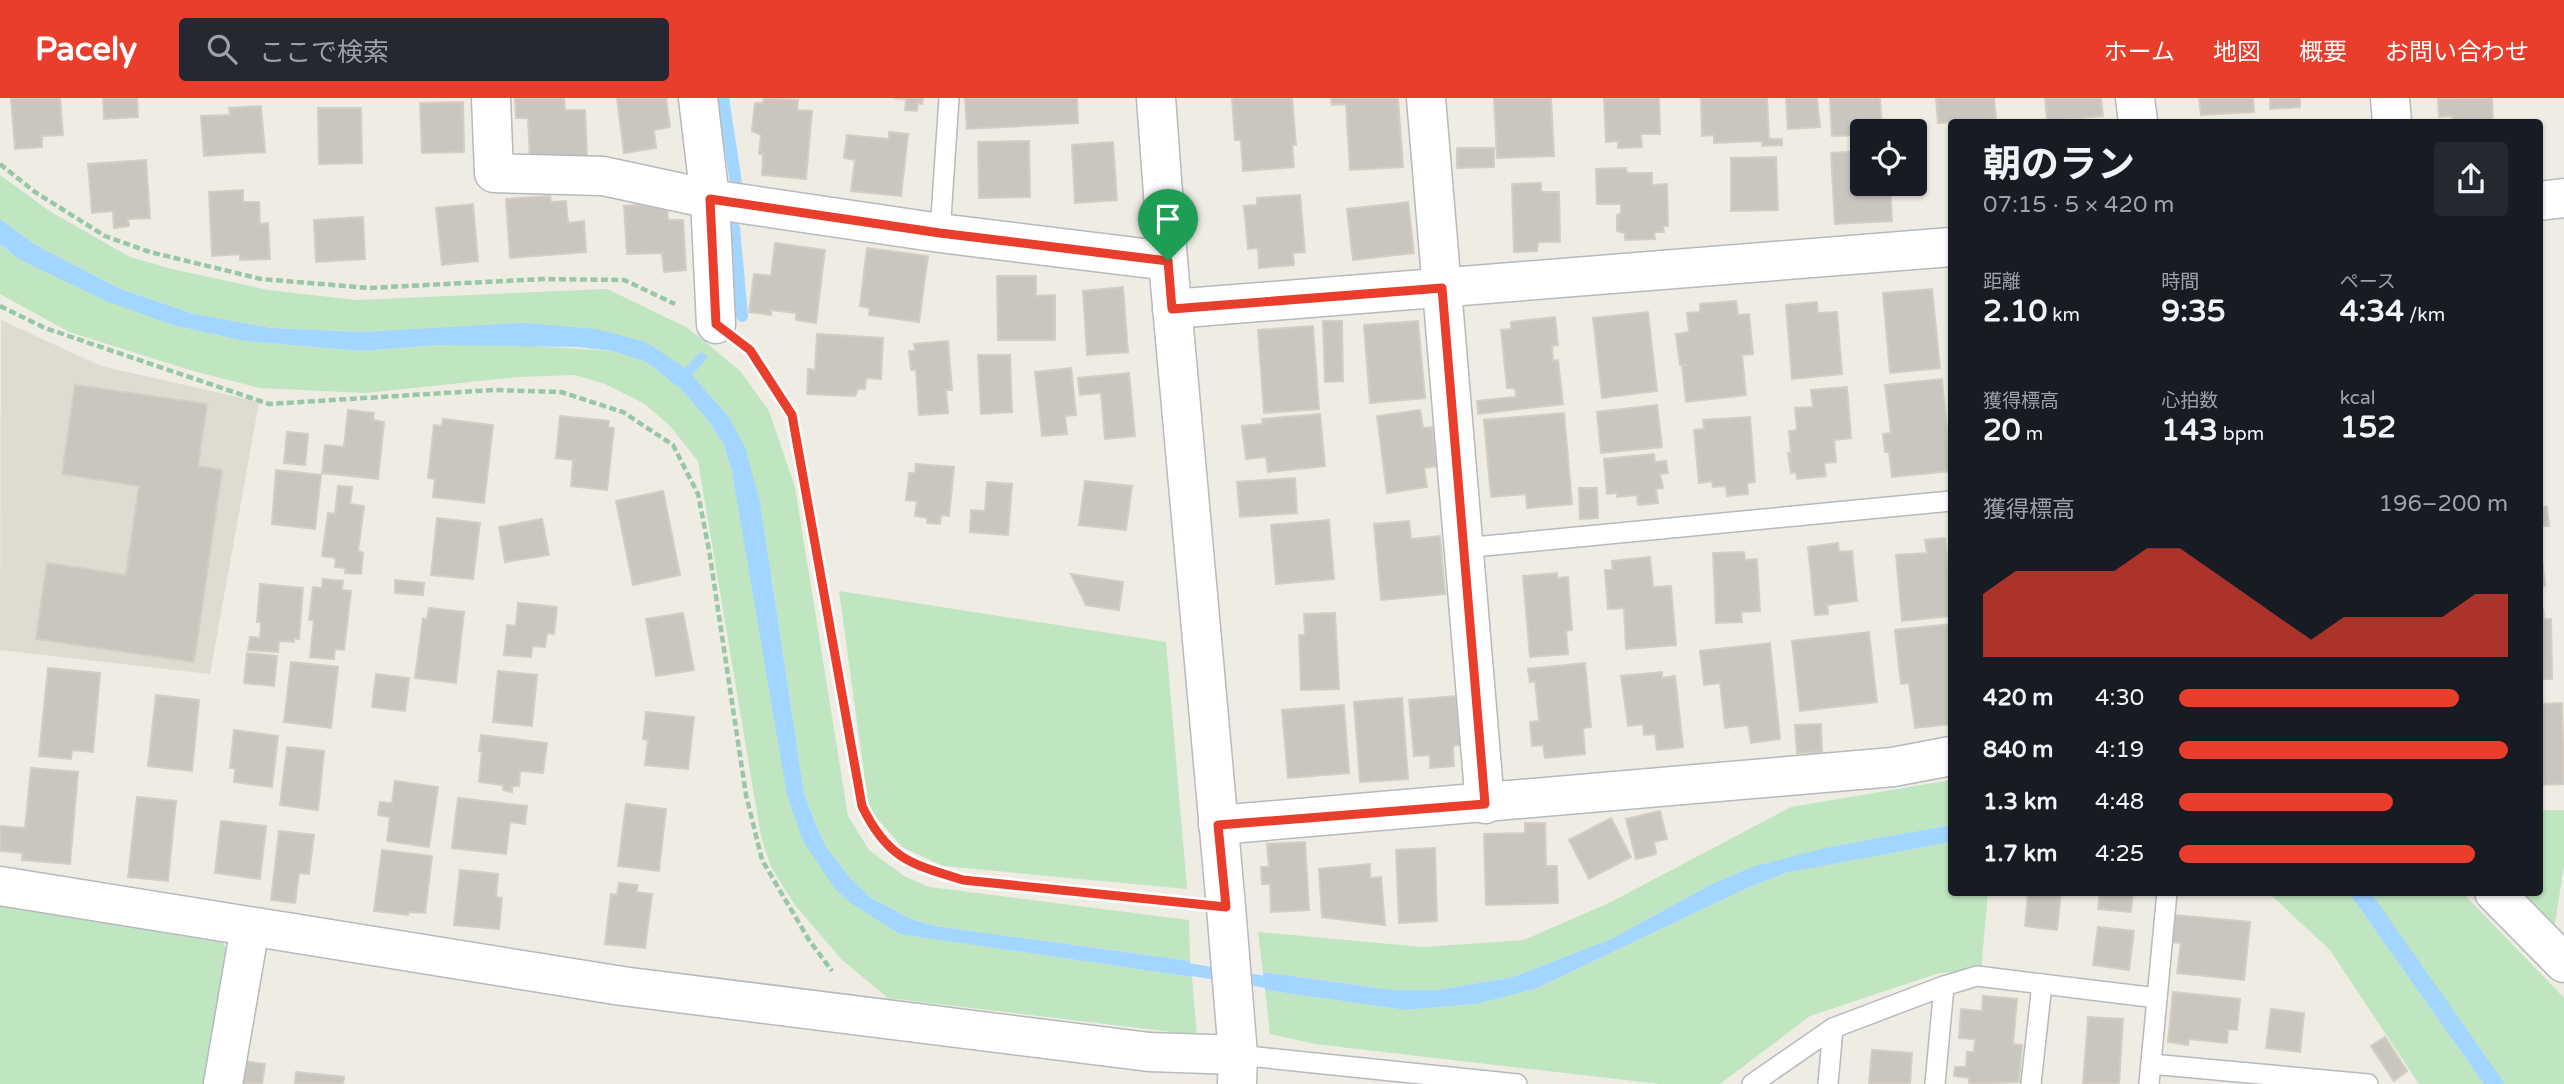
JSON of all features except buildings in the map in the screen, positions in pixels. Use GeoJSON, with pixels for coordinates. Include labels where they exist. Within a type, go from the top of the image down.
{"type":"FeatureCollection","features":[{"type":"Feature","properties":{"kind":"street"},"geometry":{"type":"LineString","coordinates":[[491,98],[494,173],[603,176],[710,199],[940,233],[1168,261]]}},
{"type":"Feature","properties":{"kind":"street"},"geometry":{"type":"LineString","coordinates":[[698,98],[710,199],[716,324]]}},
{"type":"Feature","properties":{"kind":"street"},"geometry":{"type":"LineString","coordinates":[[0,886],[622,986],[1149,1052],[1238,1069],[1156,98]]}},
{"type":"Feature","properties":{"kind":"street"},"geometry":{"type":"LineString","coordinates":[[1426,98],[1485,804]]}},
{"type":"Feature","properties":{"kind":"street"},"geometry":{"type":"LineString","coordinates":[[2135,98],[2137,119]]}},
{"type":"Feature","properties":{"kind":"street"},"geometry":{"type":"LineString","coordinates":[[2390,98],[2392,119]]}},
{"type":"Feature","properties":{"kind":"street"},"geometry":{"type":"LineString","coordinates":[[2543,201],[2564,198]]}},
{"type":"Feature","properties":{"kind":"street"},"geometry":{"type":"LineString","coordinates":[[1172,309],[1948,247]]}},
{"type":"Feature","properties":{"kind":"street"},"geometry":{"type":"LineString","coordinates":[[1218,825],[1880,769],[1948,757]]}},
{"type":"Feature","properties":{"kind":"street"},"geometry":{"type":"LineString","coordinates":[[2498,896],[2564,963]]}},
{"type":"Feature","properties":{"kind":"street"},"geometry":{"type":"LineString","coordinates":[[223,1084],[250,927]]}},
{"type":"Feature","properties":{"kind":"lane"},"geometry":{"type":"LineString","coordinates":[[940,233],[949,98]]}},
{"type":"Feature","properties":{"kind":"lane"},"geometry":{"type":"LineString","coordinates":[[1463,548],[1948,501]]}},
{"type":"Feature","properties":{"kind":"lane"},"geometry":{"type":"LineString","coordinates":[[2149,1084],[2167,896]]}},
{"type":"Feature","properties":{"kind":"lane"},"geometry":{"type":"LineString","coordinates":[[1752,1084],[1833,1028],[1977,976],[2157,998]]}},
{"type":"Feature","properties":{"kind":"lane"},"geometry":{"type":"LineString","coordinates":[[2031,1084],[2042,984]]}},
{"type":"Feature","properties":{"kind":"lane"},"geometry":{"type":"LineString","coordinates":[[1935,1084],[1944,986]]}},
{"type":"Feature","properties":{"kind":"lane"},"geometry":{"type":"LineString","coordinates":[[1828,1084],[1833,1028]]}},
{"type":"Feature","properties":{"kind":"lane"},"geometry":{"type":"LineString","coordinates":[[2151,1064],[2368,1084]]}},
{"type":"Feature","properties":{"kind":"lane"},"geometry":{"type":"LineString","coordinates":[[1238,1069],[1517,1084]]}},
{"type":"Feature","properties":{"kind":"path"},"geometry":{"type":"LineString","coordinates":[[0,164],[35,192],[105,236],[150,252],[261,279],[369,288],[543,279],[624,280],[716,324],[750,350],[792,415],[862,806],[875,833],[892,851],[929,870],[963,880],[1226,907]]}},
{"type":"Feature","properties":{"kind":"path"},"geometry":{"type":"LineString","coordinates":[[0,306],[45,328],[269,404],[493,390],[561,392],[623,412],[673,445],[698,494],[746,795],[762,860],[809,940],[841,982],[860,1016]]}},
{"type":"Feature","properties":{"kind":"shaded area"},"geometry":{"type":"Polygon","coordinates":[[[1,320],[101,366],[259,402],[210,674],[0,650],[1,320]]]}},
{"type":"Feature","properties":{"kind":"green space"},"geometry":{"type":"Polygon","coordinates":[[[0,175],[51,212],[130,257],[168,268],[268,290],[356,300],[607,289],[686,327],[741,372],[769,411],[795,487],[848,816],[869,850],[904,876],[929,887],[1189,920],[1190,961],[935,926],[911,919],[871,898],[851,879],[826,847],[804,793],[760,502],[728,416],[692,375],[701,352],[685,369],[646,342],[435,330],[362,332],[272,328],[194,314],[120,289],[34,244],[0,219],[0,175]]]}},
{"type":"Feature","properties":{"kind":"green space"},"geometry":{"type":"Polygon","coordinates":[[[0,244],[19,259],[176,326],[245,341],[360,351],[439,345],[516,345],[613,351],[646,362],[682,390],[708,420],[724,445],[732,471],[803,841],[901,934],[1192,977],[1197,1035],[888,998],[842,960],[795,905],[771,867],[761,836],[698,461],[670,426],[645,404],[605,384],[575,375],[518,377],[366,393],[260,388],[193,371],[69,332],[0,294],[0,244]]]}},
{"type":"Feature","properties":{"kind":"green space"},"geometry":{"type":"Polygon","coordinates":[[[839,591],[1166,642],[1187,889],[943,866],[902,847],[869,809],[839,591]]]}},
{"type":"Feature","properties":{"kind":"green space"},"geometry":{"type":"Polygon","coordinates":[[[1948,781],[1948,826],[1829,847],[1710,885],[1611,939],[1513,977],[1437,990],[1392,990],[1263,972],[1258,932],[1423,947],[1524,940],[1611,902],[1791,807],[1948,781]]]}},
{"type":"Feature","properties":{"kind":"green space"},"geometry":{"type":"Polygon","coordinates":[[[2543,810],[2564,810],[2564,865],[2554,930],[2520,896],[2543,896],[2543,810]]]}},
{"type":"Feature","properties":{"kind":"green space"},"geometry":{"type":"Polygon","coordinates":[[[1948,843],[1948,896],[1988,896],[1981,971],[1939,973],[1810,1016],[1720,1084],[1660,1084],[1315,1044],[1270,1034],[1265,990],[1405,1010],[1476,1004],[1535,989],[1743,890],[1785,873],[1948,843]]]}},
{"type":"Feature","properties":{"kind":"green space"},"geometry":{"type":"Polygon","coordinates":[[[2272,896],[2351,896],[2484,1084],[2419,1084],[2330,950],[2272,896]]]}},
{"type":"Feature","properties":{"kind":"green space"},"geometry":{"type":"Polygon","coordinates":[[[2371,896],[2466,896],[2564,998],[2564,1084],[2505,1084],[2371,896]]]}},
{"type":"Feature","properties":{"kind":"green space"},"geometry":{"type":"Polygon","coordinates":[[[0,898],[217,932],[227,950],[205,1084],[0,1084],[0,898]]]}},
{"type":"Feature","properties":{"kind":"water"},"geometry":{"type":"Polygon","coordinates":[[[0,219],[34,244],[120,289],[194,314],[272,328],[362,332],[524,323],[596,329],[646,342],[685,368],[701,352],[708,357],[692,375],[728,416],[745,447],[760,502],[804,793],[826,847],[851,879],[871,898],[911,919],[935,926],[1190,961],[1192,977],[900,934],[852,904],[835,889],[803,841],[787,795],[732,471],[724,445],[708,420],[682,390],[646,362],[613,351],[578,347],[439,345],[360,351],[245,341],[176,326],[106,301],[19,259],[0,244],[0,219]]]}},
{"type":"Feature","properties":{"kind":"water"},"geometry":{"type":"Polygon","coordinates":[[[1948,826],[1948,843],[1785,873],[1743,890],[1535,989],[1476,1004],[1405,1010],[1265,990],[1263,972],[1392,990],[1437,990],[1513,977],[1611,939],[1710,885],[1752,867],[1829,847],[1948,826]]]}},
{"type":"Feature","properties":{"kind":"water"},"geometry":{"type":"Polygon","coordinates":[[[2351,896],[2372,896],[2376,900],[2505,1084],[2484,1084],[2351,896]]]}},
{"type":"Feature","properties":{"kind":"waterway"},"geometry":{"type":"LineString","coordinates":[[723,98],[736,183]]}},
{"type":"Feature","properties":{"kind":"waterway"},"geometry":{"type":"LineString","coordinates":[[734,228],[742,316]]}},
{"type":"Feature","properties":{"kind":"waterway"},"geometry":{"type":"LineString","coordinates":[[1175,967],[1278,984]]}},
{"type":"Feature","properties":{"kind":"route"},"geometry":{"type":"LineString","coordinates":[[710,199],[940,233],[1168,261],[1172,309],[1442,288],[1485,804],[1218,825],[1226,907],[963,880],[929,870],[892,851],[875,833],[862,806],[792,415],[750,350],[716,324],[710,199]]}}]}
